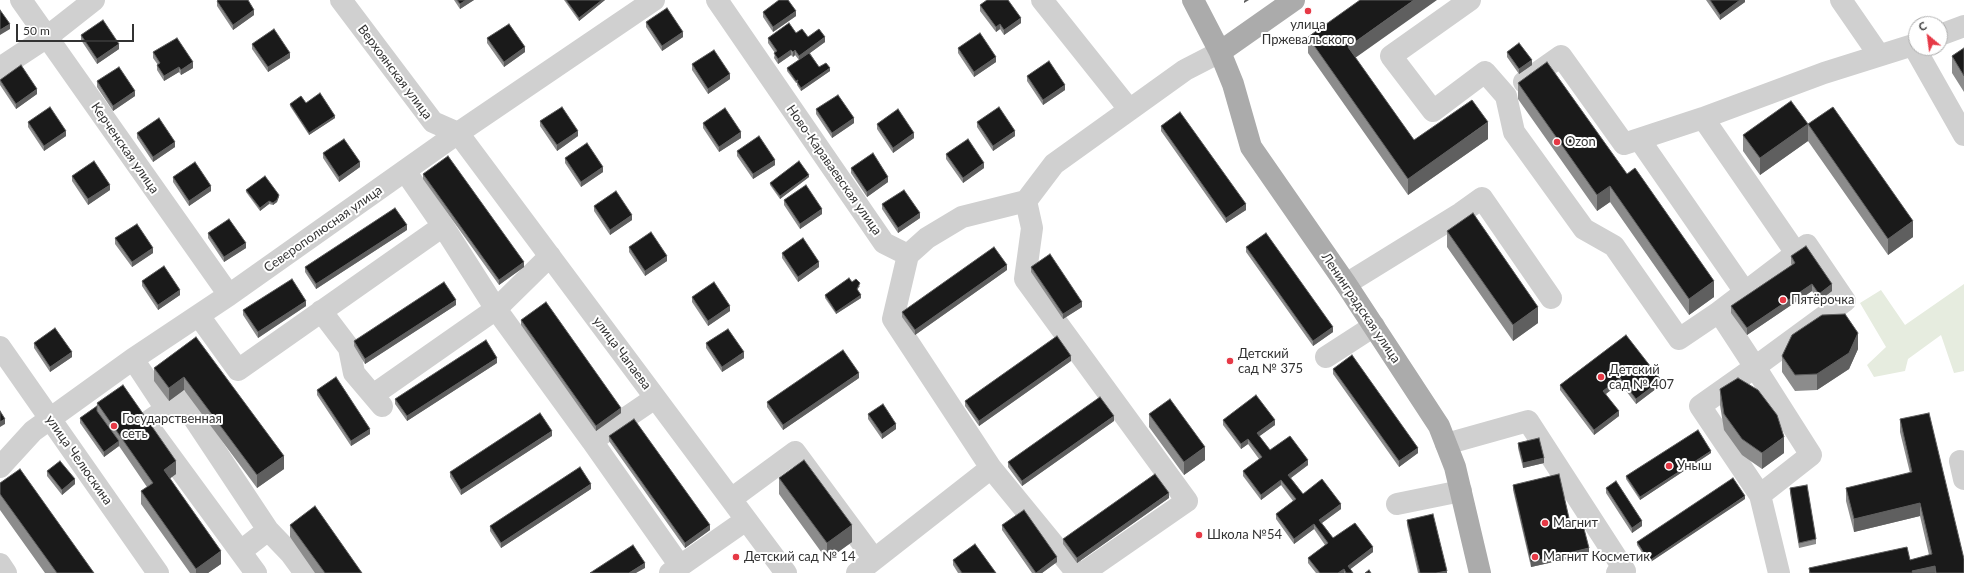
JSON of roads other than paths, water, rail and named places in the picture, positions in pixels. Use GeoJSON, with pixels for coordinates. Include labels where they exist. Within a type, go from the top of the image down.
{"type":"FeatureCollection","features":[{"type":"Feature","properties":{"kind":"main road","name":"Ленинградская улица"},"geometry":{"type":"LineString","coordinates":[[1193,0],[1220,52],[1233,84],[1251,147],[1346,284],[1439,426],[1461,491],[1480,573]]}},
{"type":"Feature","properties":{"kind":"main road"},"geometry":{"type":"LineString","coordinates":[[1220,52],[1294,0]]}},
{"type":"Feature","properties":{"kind":"street","name":"Керченская улица"},"geometry":{"type":"LineString","coordinates":[[21,0],[230,295]]}},
{"type":"Feature","properties":{"kind":"street"},"geometry":{"type":"LineString","coordinates":[[0,68],[47,36],[94,0]]}},
{"type":"Feature","properties":{"kind":"street","name":"Верхоянская улица"},"geometry":{"type":"LineString","coordinates":[[341,0],[434,122],[458,133]]}},
{"type":"Feature","properties":{"kind":"street","name":"Северополюсная улица"},"geometry":{"type":"LineString","coordinates":[[0,467],[33,431],[133,359],[230,295],[458,133],[654,0]]}},
{"type":"Feature","properties":{"kind":"street","name":"Ново-Караваевская улица"},"geometry":{"type":"LineString","coordinates":[[717,0],[884,243],[908,255]]}},
{"type":"Feature","properties":{"kind":"street"},"geometry":{"type":"LineString","coordinates":[[1042,0],[1129,110]]}},
{"type":"Feature","properties":{"kind":"street"},"geometry":{"type":"LineString","coordinates":[[1470,0],[1391,56],[1433,111],[1485,72],[1506,96],[1514,132],[1584,229],[1614,246],[1679,339],[1719,312],[1807,246],[1845,301],[1700,406],[1760,495],[1779,573]]}},
{"type":"Feature","properties":{"kind":"street"},"geometry":{"type":"LineString","coordinates":[[1841,0],[1879,55]]}},
{"type":"Feature","properties":{"kind":"street"},"geometry":{"type":"LineString","coordinates":[[1948,32],[1964,26]]}},
{"type":"Feature","properties":{"kind":"street"},"geometry":{"type":"LineString","coordinates":[[1506,96],[1561,56],[1624,144],[1703,118],[1824,72],[1908,46]]}},
{"type":"Feature","properties":{"kind":"street"},"geometry":{"type":"LineString","coordinates":[[1077,573],[990,468],[893,319],[908,255],[927,238],[962,217],[1026,201],[1054,164],[1185,70],[1220,52]]}},
{"type":"Feature","properties":{"kind":"street"},"geometry":{"type":"LineString","coordinates":[[1921,56],[1964,135]]}},
{"type":"Feature","properties":{"kind":"street"},"geometry":{"type":"LineString","coordinates":[[1703,118],[1796,253]]}},
{"type":"Feature","properties":{"kind":"street","name":"улица Чапаева"},"geometry":{"type":"LineString","coordinates":[[458,133],[786,573]]}},
{"type":"Feature","properties":{"kind":"street"},"geometry":{"type":"LineString","coordinates":[[1639,139],[1745,292]]}},
{"type":"Feature","properties":{"kind":"street"},"geometry":{"type":"LineString","coordinates":[[405,171],[443,226],[496,309],[592,442],[675,570],[746,520]]}},
{"type":"Feature","properties":{"kind":"street"},"geometry":{"type":"LineString","coordinates":[[1346,284],[1461,213],[1482,198],[1551,298]]}},
{"type":"Feature","properties":{"kind":"street"},"geometry":{"type":"LineString","coordinates":[[1026,201],[1032,228],[1025,279],[1187,501],[1083,573]]}},
{"type":"Feature","properties":{"kind":"street"},"geometry":{"type":"LineString","coordinates":[[199,316],[238,370],[443,226]]}},
{"type":"Feature","properties":{"kind":"street"},"geometry":{"type":"LineString","coordinates":[[321,311],[349,348],[354,373],[378,401],[496,309],[550,256]]}},
{"type":"Feature","properties":{"kind":"street"},"geometry":{"type":"LineString","coordinates":[[1719,312],[1811,455],[1760,495]]}},
{"type":"Feature","properties":{"kind":"street"},"geometry":{"type":"LineString","coordinates":[[1326,357],[1374,326]]}},
{"type":"Feature","properties":{"kind":"street","name":"улица Челюскина"},"geometry":{"type":"LineString","coordinates":[[0,347],[158,573]]}},
{"type":"Feature","properties":{"kind":"street"},"geometry":{"type":"LineString","coordinates":[[133,359],[166,409]]}},
{"type":"Feature","properties":{"kind":"street"},"geometry":{"type":"LineString","coordinates":[[592,442],[655,398]]}},
{"type":"Feature","properties":{"kind":"street"},"geometry":{"type":"LineString","coordinates":[[254,572],[241,551],[146,423],[166,409],[183,402],[268,530],[291,554],[305,573]]}},
{"type":"Feature","properties":{"kind":"street"},"geometry":{"type":"LineString","coordinates":[[1446,444],[1528,421],[1625,571],[1617,573]]}},
{"type":"Feature","properties":{"kind":"street"},"geometry":{"type":"LineString","coordinates":[[731,499],[795,452],[874,559]]}},
{"type":"Feature","properties":{"kind":"street"},"geometry":{"type":"LineString","coordinates":[[857,573],[990,468]]}},
{"type":"Feature","properties":{"kind":"street"},"geometry":{"type":"LineString","coordinates":[[1397,504],[1461,491]]}},
{"type":"Feature","properties":{"kind":"street"},"geometry":{"type":"LineString","coordinates":[[241,551],[268,530]]}},
{"type":"Feature","properties":{"kind":"street"},"geometry":{"type":"LineString","coordinates":[[0,564],[6,573]]}},
{"type":"Feature","properties":{"kind":"place","name":"улица Пржевальского"},"geometry":{"type":"Point","coordinates":[1308,11]}},
{"type":"Feature","properties":{"kind":"place","name":"Ozon"},"geometry":{"type":"Point","coordinates":[1557,142]}},
{"type":"Feature","properties":{"kind":"place","name":"Пятёрочка"},"geometry":{"type":"Point","coordinates":[1783,300]}},
{"type":"Feature","properties":{"kind":"place","name":"Детский сад № 375"},"geometry":{"type":"Point","coordinates":[1230,361]}},
{"type":"Feature","properties":{"kind":"place","name":"Детский сад № 407"},"geometry":{"type":"Point","coordinates":[1601,377]}},
{"type":"Feature","properties":{"kind":"place","name":"Государственная сеть"},"geometry":{"type":"Point","coordinates":[114,426]}},
{"type":"Feature","properties":{"kind":"place","name":"Уныш"},"geometry":{"type":"Point","coordinates":[1669,466]}},
{"type":"Feature","properties":{"kind":"place","name":"Магнит"},"geometry":{"type":"Point","coordinates":[1545,523]}},
{"type":"Feature","properties":{"kind":"place","name":"Школа №54"},"geometry":{"type":"Point","coordinates":[1199,535]}},
{"type":"Feature","properties":{"kind":"place","name":"Детский сад № 14"},"geometry":{"type":"Point","coordinates":[736,557]}},
{"type":"Feature","properties":{"kind":"place","name":"Магнит Косметик"},"geometry":{"type":"Point","coordinates":[1535,557]}}]}
